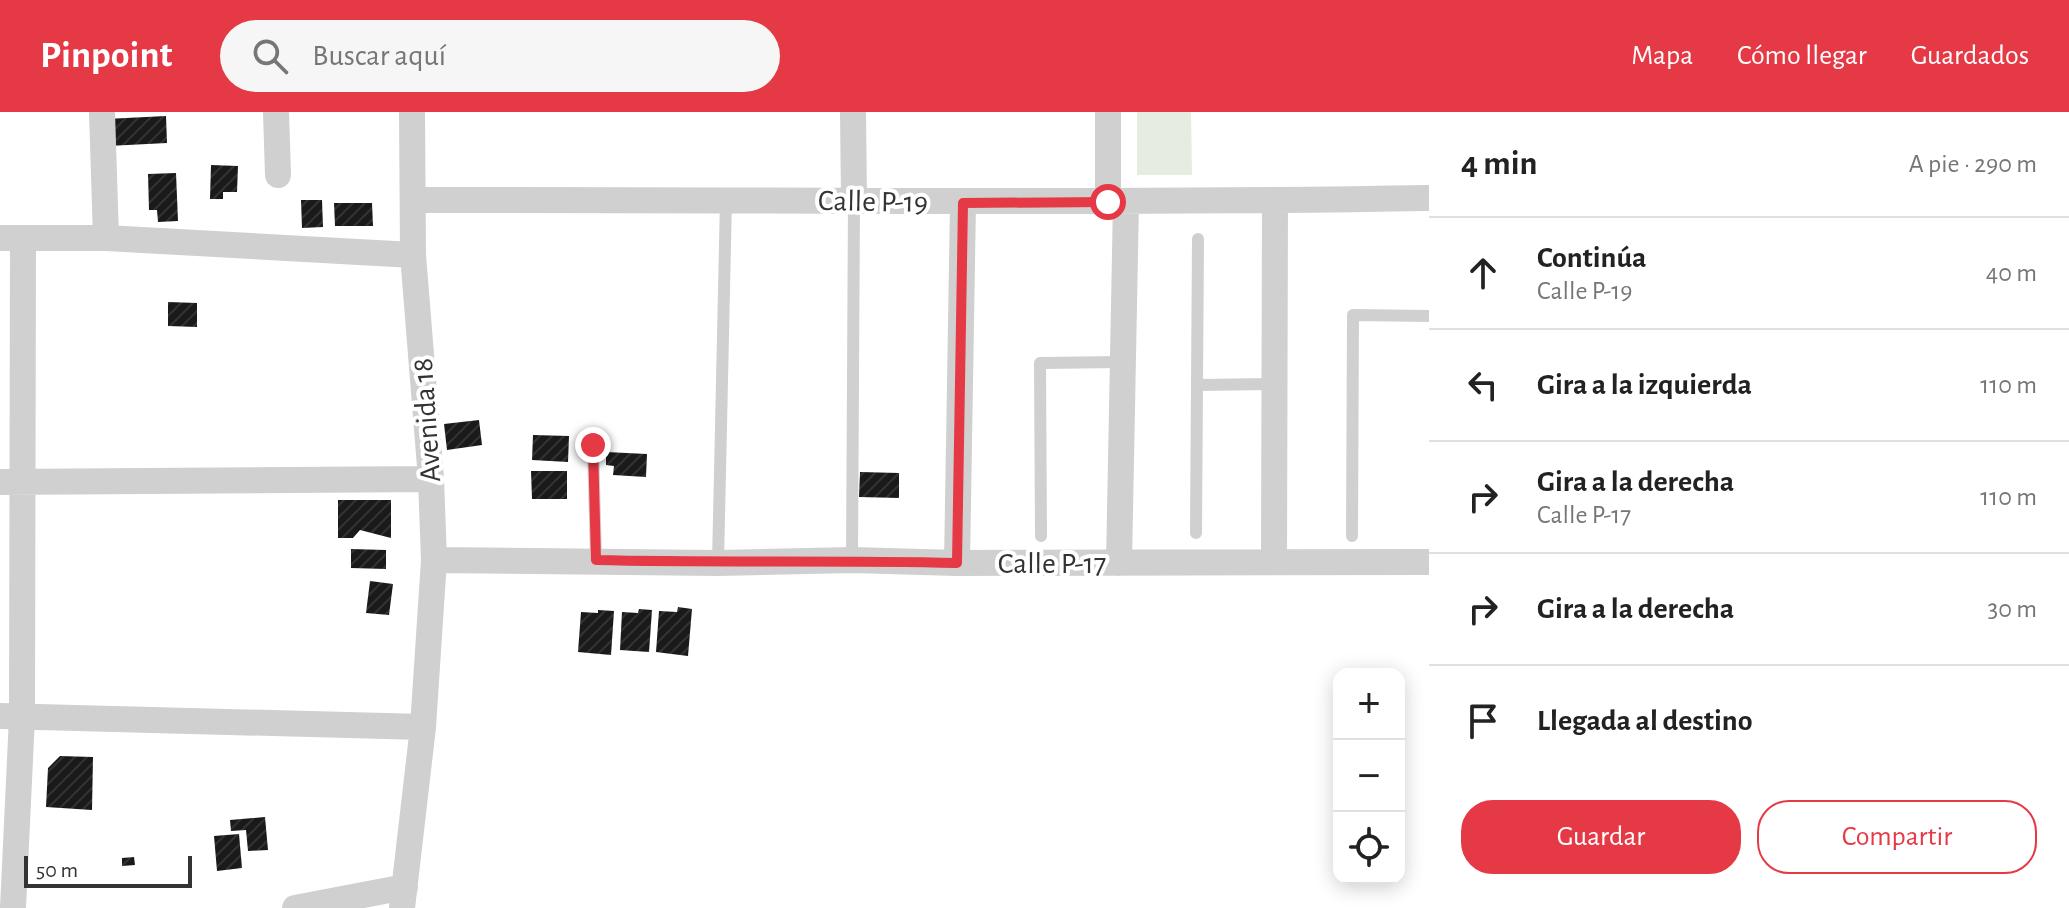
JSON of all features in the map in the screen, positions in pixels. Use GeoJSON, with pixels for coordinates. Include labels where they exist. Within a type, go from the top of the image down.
{"type":"FeatureCollection","features":[{"type":"Feature","properties":{"kind":"street"},"geometry":{"type":"LineString","coordinates":[[102,112],[106,238]]}},
{"type":"Feature","properties":{"kind":"street"},"geometry":{"type":"LineString","coordinates":[[276,112],[278,175]]}},
{"type":"Feature","properties":{"kind":"street","name":"Avenida 18"},"geometry":{"type":"LineString","coordinates":[[404,897],[423,727],[434,560],[431,479],[413,255],[412,112]]}},
{"type":"Feature","properties":{"kind":"street"},"geometry":{"type":"LineString","coordinates":[[853,112],[854,199]]}},
{"type":"Feature","properties":{"kind":"street"},"geometry":{"type":"LineString","coordinates":[[1108,112],[1117,202],[1123,362],[1119,563]]}},
{"type":"Feature","properties":{"kind":"street","name":"Calle P-19"},"geometry":{"type":"LineString","coordinates":[[413,200],[854,199],[963,203],[1429,198]]}},
{"type":"Feature","properties":{"kind":"street"},"geometry":{"type":"LineString","coordinates":[[1274,562],[1275,201]]}},
{"type":"Feature","properties":{"kind":"street"},"geometry":{"type":"LineString","coordinates":[[957,563],[963,203]]}},
{"type":"Feature","properties":{"kind":"street"},"geometry":{"type":"LineString","coordinates":[[13,908],[11,238],[106,238],[413,255]]}},
{"type":"Feature","properties":{"kind":"street"},"geometry":{"type":"LineString","coordinates":[[11,482],[431,479]]}},
{"type":"Feature","properties":{"kind":"street","name":"Calle P-17"},"geometry":{"type":"LineString","coordinates":[[434,560],[718,563],[852,560],[957,563],[1429,562]]}},
{"type":"Feature","properties":{"kind":"street"},"geometry":{"type":"LineString","coordinates":[[11,716],[423,727]]}},
{"type":"Feature","properties":{"kind":"street"},"geometry":{"type":"LineString","coordinates":[[295,908],[404,897]]}},
{"type":"Feature","properties":{"kind":"lane"},"geometry":{"type":"LineString","coordinates":[[718,563],[726,199]]}},
{"type":"Feature","properties":{"kind":"lane"},"geometry":{"type":"LineString","coordinates":[[852,560],[854,199]]}},
{"type":"Feature","properties":{"kind":"lane"},"geometry":{"type":"LineString","coordinates":[[1196,533],[1198,239]]}},
{"type":"Feature","properties":{"kind":"lane"},"geometry":{"type":"LineString","coordinates":[[1352,536],[1353,315],[1429,316]]}},
{"type":"Feature","properties":{"kind":"lane"},"geometry":{"type":"LineString","coordinates":[[1041,536],[1040,363],[1123,362]]}},
{"type":"Feature","properties":{"kind":"lane"},"geometry":{"type":"LineString","coordinates":[[1198,385],[1274,384]]}},
{"type":"Feature","properties":{"kind":"lane"},"geometry":{"type":"LineString","coordinates":[[593,445],[596,560]]}},
{"type":"Feature","properties":{"kind":"shaded area"},"geometry":{"type":"Polygon","coordinates":[[[1137,112],[1191,112],[1192,175],[1137,175],[1137,112]]]}},
{"type":"Feature","properties":{"kind":"building"},"geometry":{"type":"Polygon","coordinates":[[[166,116],[167,143],[108,146],[106,119],[166,116]]]}},
{"type":"Feature","properties":{"kind":"building"},"geometry":{"type":"Polygon","coordinates":[[[211,165],[238,166],[237,192],[223,192],[223,199],[210,199],[211,165]]]}},
{"type":"Feature","properties":{"kind":"building"},"geometry":{"type":"Polygon","coordinates":[[[176,173],[178,221],[158,222],[157,210],[149,210],[148,174],[176,173]]]}},
{"type":"Feature","properties":{"kind":"building"},"geometry":{"type":"Polygon","coordinates":[[[301,200],[322,200],[323,227],[302,228],[301,200]]]}},
{"type":"Feature","properties":{"kind":"building"},"geometry":{"type":"Polygon","coordinates":[[[334,203],[372,203],[373,226],[335,226],[334,203]]]}},
{"type":"Feature","properties":{"kind":"building"},"geometry":{"type":"Polygon","coordinates":[[[168,302],[197,303],[197,327],[168,326],[168,302]]]}},
{"type":"Feature","properties":{"kind":"building"},"geometry":{"type":"Polygon","coordinates":[[[479,420],[482,445],[447,450],[444,424],[479,420]]]}},
{"type":"Feature","properties":{"kind":"building"},"geometry":{"type":"Polygon","coordinates":[[[533,435],[569,436],[568,462],[532,460],[533,435]]]}},
{"type":"Feature","properties":{"kind":"building"},"geometry":{"type":"Polygon","coordinates":[[[606,452],[647,454],[646,477],[613,475],[614,466],[606,465],[606,452]]]}},
{"type":"Feature","properties":{"kind":"building"},"geometry":{"type":"Polygon","coordinates":[[[531,471],[567,471],[567,499],[532,499],[531,471]]]}},
{"type":"Feature","properties":{"kind":"building"},"geometry":{"type":"Polygon","coordinates":[[[860,472],[899,473],[899,498],[859,497],[860,472]]]}},
{"type":"Feature","properties":{"kind":"building"},"geometry":{"type":"Polygon","coordinates":[[[338,500],[391,500],[391,538],[360,530],[353,538],[338,538],[338,500]]]}},
{"type":"Feature","properties":{"kind":"building"},"geometry":{"type":"Polygon","coordinates":[[[351,549],[386,550],[386,569],[351,568],[351,549]]]}},
{"type":"Feature","properties":{"kind":"building"},"geometry":{"type":"Polygon","coordinates":[[[370,581],[393,584],[389,615],[366,613],[370,581]]]}},
{"type":"Feature","properties":{"kind":"building"},"geometry":{"type":"Polygon","coordinates":[[[678,607],[692,609],[688,656],[656,652],[659,611],[677,612],[678,607]]]}},
{"type":"Feature","properties":{"kind":"building"},"geometry":{"type":"Polygon","coordinates":[[[639,609],[652,610],[649,652],[620,650],[622,612],[638,613],[639,609]]]}},
{"type":"Feature","properties":{"kind":"building"},"geometry":{"type":"Polygon","coordinates":[[[598,610],[614,611],[611,655],[578,652],[581,612],[598,613],[598,610]]]}},
{"type":"Feature","properties":{"kind":"building"},"geometry":{"type":"Polygon","coordinates":[[[60,756],[93,757],[92,810],[46,807],[48,768],[60,756]]]}},
{"type":"Feature","properties":{"kind":"building"},"geometry":{"type":"Polygon","coordinates":[[[265,817],[268,850],[248,851],[246,830],[231,831],[230,820],[265,817]]]}},
{"type":"Feature","properties":{"kind":"building"},"geometry":{"type":"Polygon","coordinates":[[[239,834],[242,868],[217,871],[214,836],[239,834]]]}},
{"type":"Feature","properties":{"kind":"building"},"geometry":{"type":"Polygon","coordinates":[[[134,857],[135,865],[122,866],[122,858],[134,857]]]}},
{"type":"Feature","properties":{"kind":"route"},"geometry":{"type":"LineString","coordinates":[[593,445],[596,560],[957,563],[963,203],[1108,202]]}}]}
